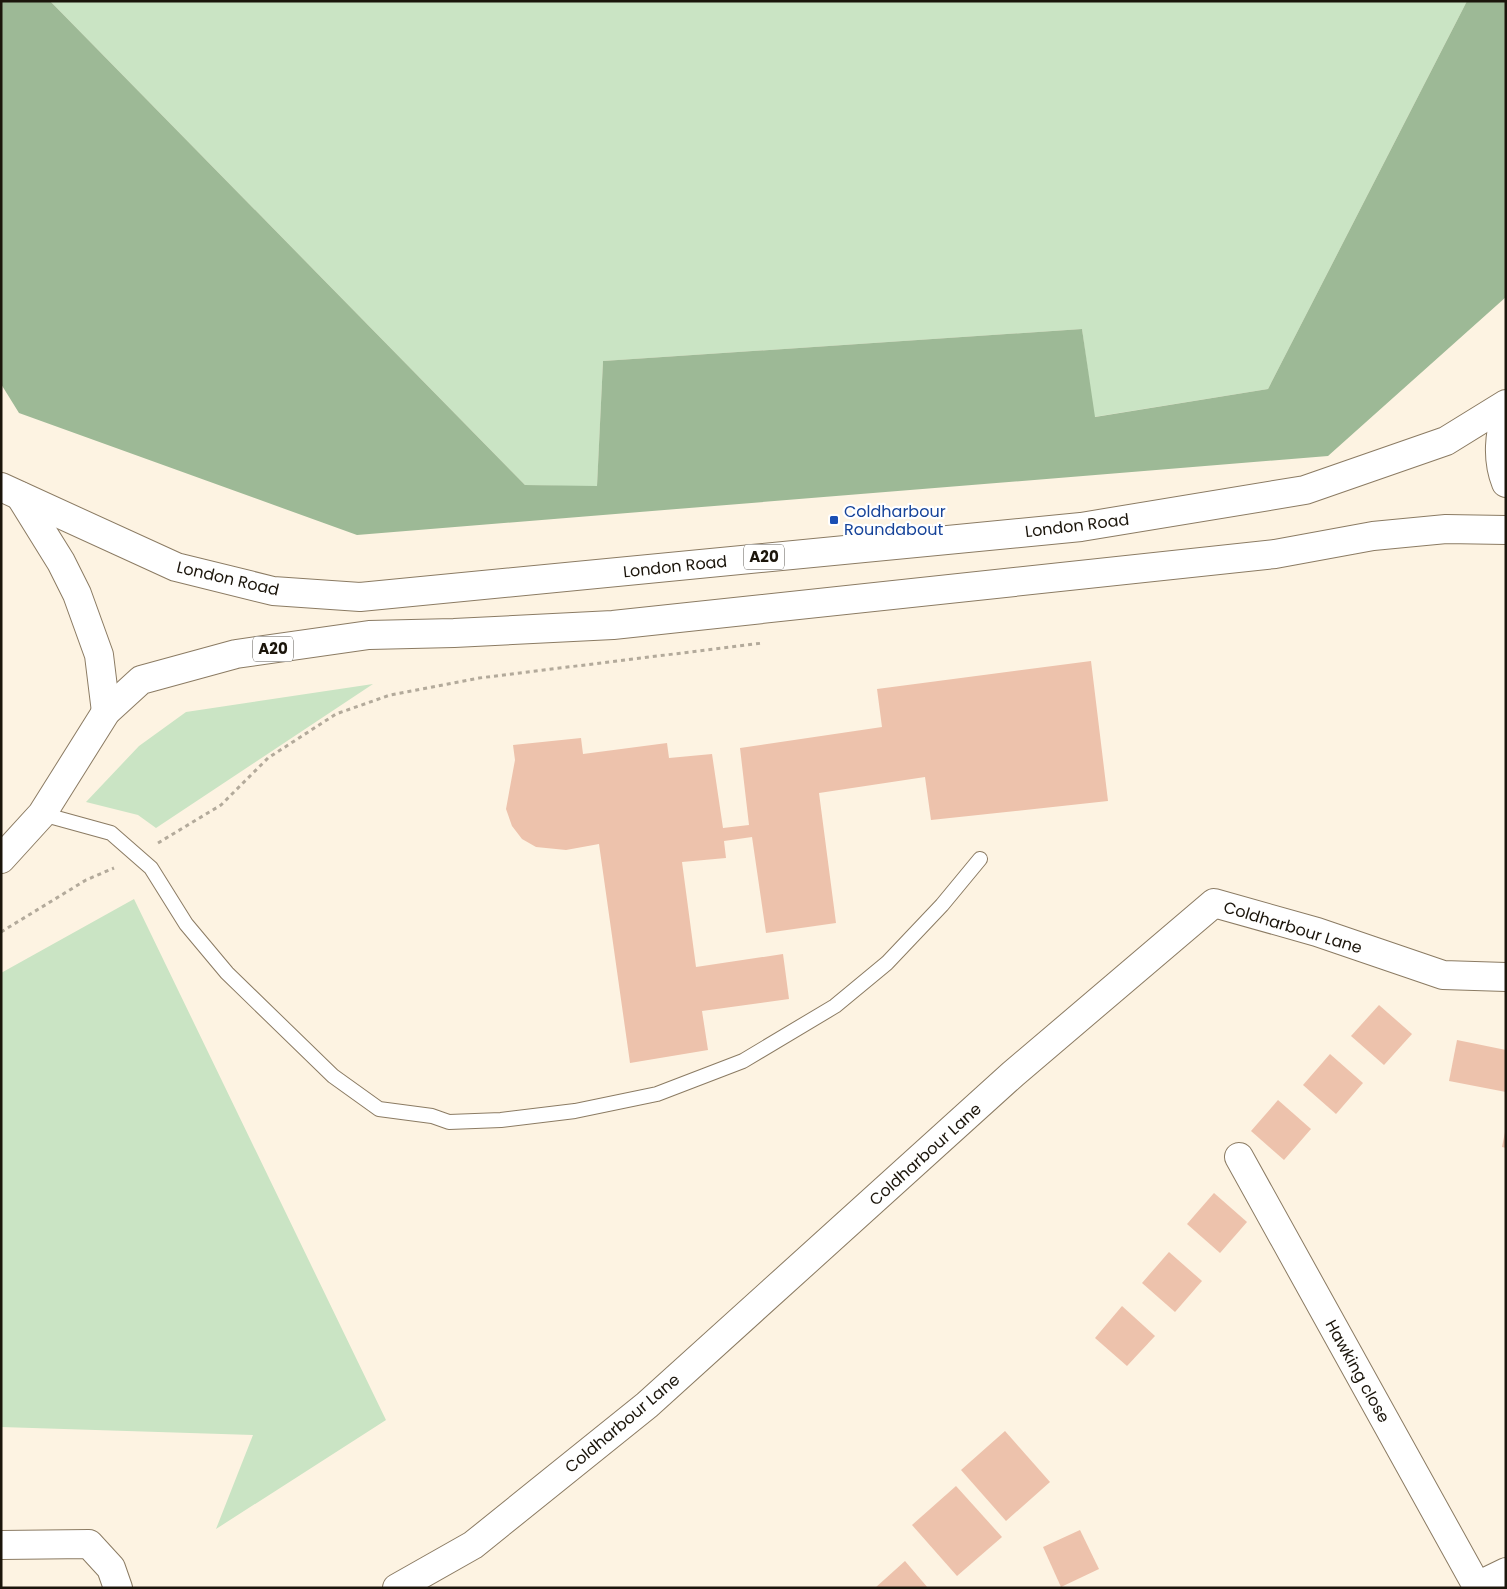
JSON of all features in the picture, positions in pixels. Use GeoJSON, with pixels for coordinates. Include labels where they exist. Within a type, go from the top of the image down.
{"type":"FeatureCollection","features":[{"type":"Feature","properties":{"kind":"main road","name":"London Road"},"geometry":{"type":"LineString","coordinates":[[10,491],[176,567],[273,591],[360,597],[1081,527],[1306,490],[1446,441],[1506,404]]}},
{"type":"Feature","properties":{"kind":"main road"},"geometry":{"type":"LineString","coordinates":[[1506,409],[1499,436],[1501,471],[1506,483]]}},
{"type":"Feature","properties":{"kind":"main road"},"geometry":{"type":"LineString","coordinates":[[1,859],[42,814],[106,712],[98,656],[76,594],[61,562],[10,491]]}},
{"type":"Feature","properties":{"kind":"main road","name":"A20"},"geometry":{"type":"LineString","coordinates":[[106,712],[141,680],[236,654],[369,635],[613,625],[1275,554],[1373,536],[1446,529],[1506,530]]}},
{"type":"Feature","properties":{"kind":"main road","name":"Coldharbour Lane"},"geometry":{"type":"LineString","coordinates":[[397,1588],[473,1545],[647,1405],[1013,1074],[1214,904],[1317,932],[1443,975],[1506,977]]}},
{"type":"Feature","properties":{"kind":"main road","name":"Hawking close"},"geometry":{"type":"LineString","coordinates":[[1239,1157],[1478,1587]]}},
{"type":"Feature","properties":{"kind":"main road"},"geometry":{"type":"LineString","coordinates":[[1,1545],[89,1544],[111,1568],[118,1588]]}},
{"type":"Feature","properties":{"kind":"main road"},"geometry":{"type":"LineString","coordinates":[[1478,1587],[1506,1572]]}},
{"type":"Feature","properties":{"kind":"lane"},"geometry":{"type":"LineString","coordinates":[[42,814],[111,833],[139,857],[151,868],[186,924],[227,973],[333,1076],[379,1110],[432,1116],[449,1122],[501,1120],[575,1111],[657,1094],[743,1061],[835,1006],[887,963],[942,905],[980,860]]}},
{"type":"Feature","properties":{"kind":"path"},"geometry":{"type":"LineString","coordinates":[[1,932],[86,880],[147,854],[160,841],[221,805],[268,758],[336,714],[390,694],[479,678],[766,642]]}},
{"type":"Feature","properties":{"kind":"green space"},"geometry":{"type":"Polygon","coordinates":[[[1,1],[50,1],[525,485],[597,486],[603,361],[1082,329],[1095,417],[1268,389],[1467,1],[1506,1],[1506,297],[1328,456],[357,535],[19,413],[1,384],[1,1]]]}},
{"type":"Feature","properties":{"kind":"green space"},"geometry":{"type":"Polygon","coordinates":[[[50,1],[1467,1],[1268,389],[1094,417],[1082,329],[603,361],[597,487],[525,485],[50,1]]]}},
{"type":"Feature","properties":{"kind":"green space"},"geometry":{"type":"Polygon","coordinates":[[[373,684],[156,828],[138,815],[86,802],[139,746],[186,712],[373,684]]]}},
{"type":"Feature","properties":{"kind":"green space"},"geometry":{"type":"Polygon","coordinates":[[[134,899],[386,1420],[216,1529],[253,1435],[1,1427],[1,973],[134,899]]]}},
{"type":"Feature","properties":{"kind":"building"},"geometry":{"type":"Polygon","coordinates":[[[1091,661],[1108,801],[931,820],[925,777],[819,793],[836,923],[766,933],[752,837],[724,841],[726,858],[682,862],[696,967],[783,954],[789,999],[702,1011],[708,1050],[630,1063],[599,844],[566,850],[536,847],[522,839],[512,826],[506,809],[515,760],[513,745],[581,738],[583,754],[667,743],[669,758],[712,754],[723,828],[749,825],[740,748],[882,727],[877,689],[1091,661]]]}},
{"type":"Feature","properties":{"kind":"building"},"geometry":{"type":"Polygon","coordinates":[[[1379,1005],[1412,1034],[1384,1065],[1351,1036],[1379,1005]]]}},
{"type":"Feature","properties":{"kind":"building"},"geometry":{"type":"Polygon","coordinates":[[[1457,1040],[1506,1050],[1506,1092],[1449,1081],[1457,1040]]]}},
{"type":"Feature","properties":{"kind":"building"},"geometry":{"type":"Polygon","coordinates":[[[1330,1054],[1363,1083],[1336,1114],[1303,1085],[1330,1054]]]}},
{"type":"Feature","properties":{"kind":"building"},"geometry":{"type":"Polygon","coordinates":[[[1278,1100],[1311,1129],[1284,1160],[1251,1131],[1278,1100]]]}},
{"type":"Feature","properties":{"kind":"building"},"geometry":{"type":"Polygon","coordinates":[[[1506,1132],[1506,1148],[1502,1147],[1506,1132]]]}},
{"type":"Feature","properties":{"kind":"building"},"geometry":{"type":"Polygon","coordinates":[[[1214,1193],[1247,1222],[1220,1253],[1187,1224],[1214,1193]]]}},
{"type":"Feature","properties":{"kind":"building"},"geometry":{"type":"Polygon","coordinates":[[[1169,1252],[1202,1281],[1175,1312],[1142,1283],[1169,1252]]]}},
{"type":"Feature","properties":{"kind":"building"},"geometry":{"type":"Polygon","coordinates":[[[1122,1306],[1155,1336],[1127,1366],[1095,1338],[1122,1306]]]}},
{"type":"Feature","properties":{"kind":"building"},"geometry":{"type":"Polygon","coordinates":[[[1005,1431],[1050,1482],[1006,1521],[961,1470],[1005,1431]]]}},
{"type":"Feature","properties":{"kind":"building"},"geometry":{"type":"Polygon","coordinates":[[[956,1486],[1002,1537],[957,1576],[912,1525],[956,1486]]]}},
{"type":"Feature","properties":{"kind":"building"},"geometry":{"type":"Polygon","coordinates":[[[1080,1530],[1099,1569],[1061,1587],[1043,1547],[1080,1530]]]}},
{"type":"Feature","properties":{"kind":"building"},"geometry":{"type":"Polygon","coordinates":[[[905,1561],[928,1588],[875,1588],[905,1561]]]}},
{"type":"Feature","properties":{"kind":"place","name":"Coldharbour Roundabout"},"geometry":{"type":"Point","coordinates":[834,520]}}]}
